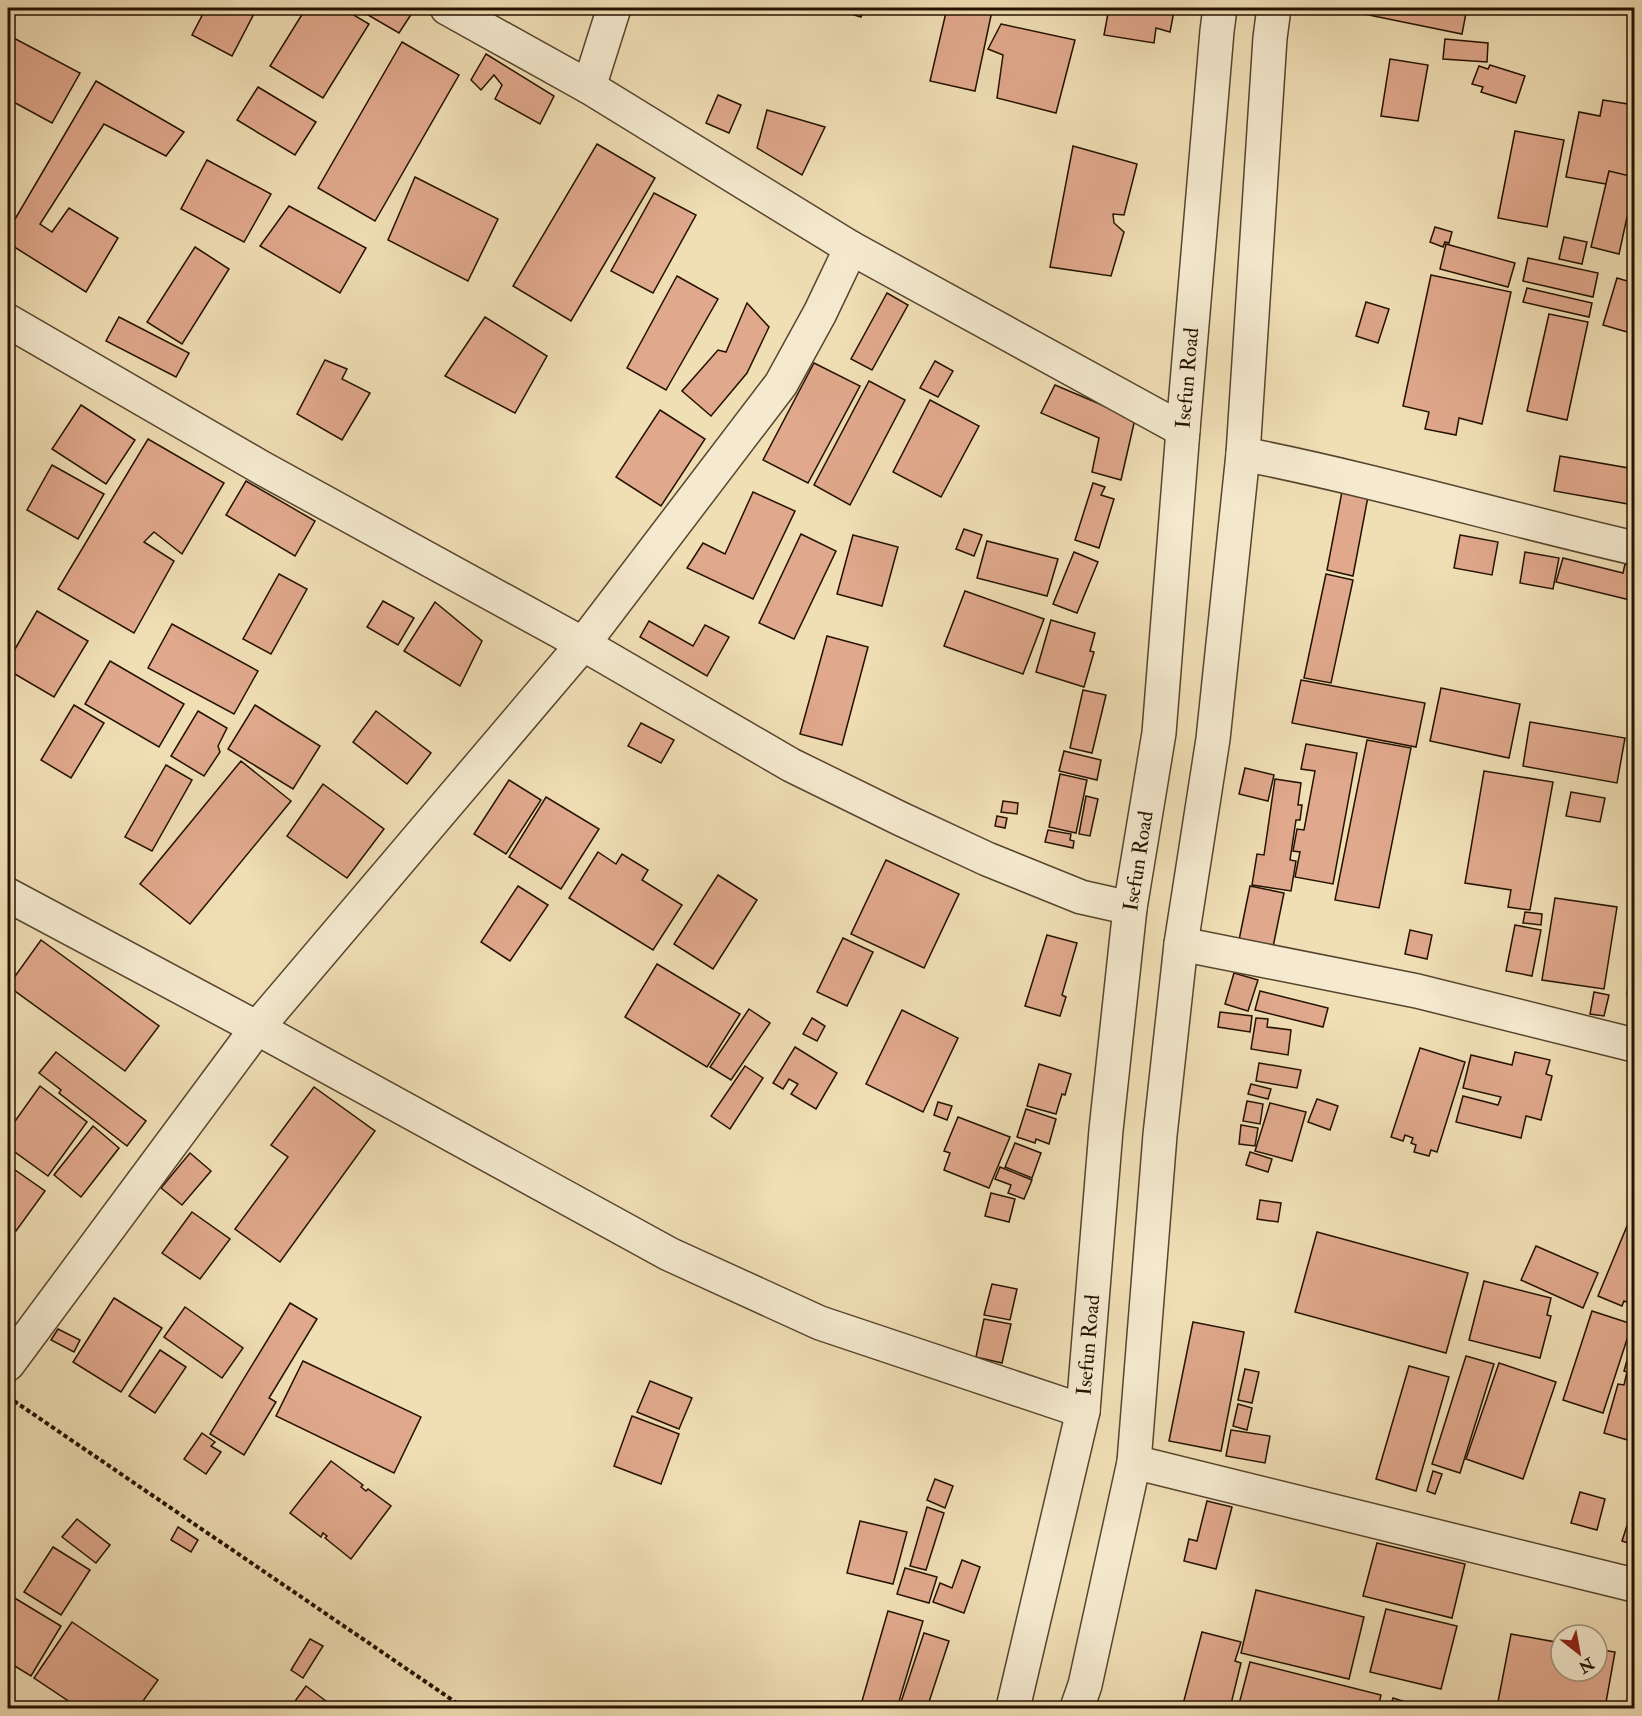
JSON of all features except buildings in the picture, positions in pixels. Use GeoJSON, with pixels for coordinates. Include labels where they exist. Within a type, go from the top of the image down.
{"type":"FeatureCollection","features":[{"type":"Feature","properties":{"kind":"street"},"geometry":{"type":"LineString","coordinates":[[447,8],[589,87],[851,248],[1183,430]]}},
{"type":"Feature","properties":{"kind":"street"},"geometry":{"type":"LineString","coordinates":[[589,87],[614,8]]}},
{"type":"Feature","properties":{"kind":"street","name":"Isefun Road"},"geometry":{"type":"LineString","coordinates":[[1013,1708],[1083,1411],[1106,1130],[1130,908],[1159,733],[1220,8]]}},
{"type":"Feature","properties":{"kind":"street"},"geometry":{"type":"LineString","coordinates":[[1077,1708],[1085,1685],[1134,1462],[1160,1135],[1181,944],[1213,739],[1243,454],[1269,50],[1274,8]]}},
{"type":"Feature","properties":{"kind":"street"},"geometry":{"type":"LineString","coordinates":[[8,1364],[257,1028],[583,644],[781,384],[820,313],[851,248]]}},
{"type":"Feature","properties":{"kind":"street"},"geometry":{"type":"LineString","coordinates":[[8,321],[262,468],[583,644],[791,765],[987,859],[1081,897],[1130,908]]}},
{"type":"Feature","properties":{"kind":"street"},"geometry":{"type":"LineString","coordinates":[[1243,454],[1454,502],[1635,548]]}},
{"type":"Feature","properties":{"kind":"street"},"geometry":{"type":"LineString","coordinates":[[8,895],[257,1028],[669,1254],[820,1323],[1083,1411]]}},
{"type":"Feature","properties":{"kind":"street"},"geometry":{"type":"LineString","coordinates":[[1181,944],[1417,991],[1635,1045]]}},
{"type":"Feature","properties":{"kind":"street"},"geometry":{"type":"LineString","coordinates":[[1134,1462],[1635,1585]]}},
{"type":"Feature","properties":{"kind":"path"},"geometry":{"type":"LineString","coordinates":[[8,1396],[464,1708]]}}]}
